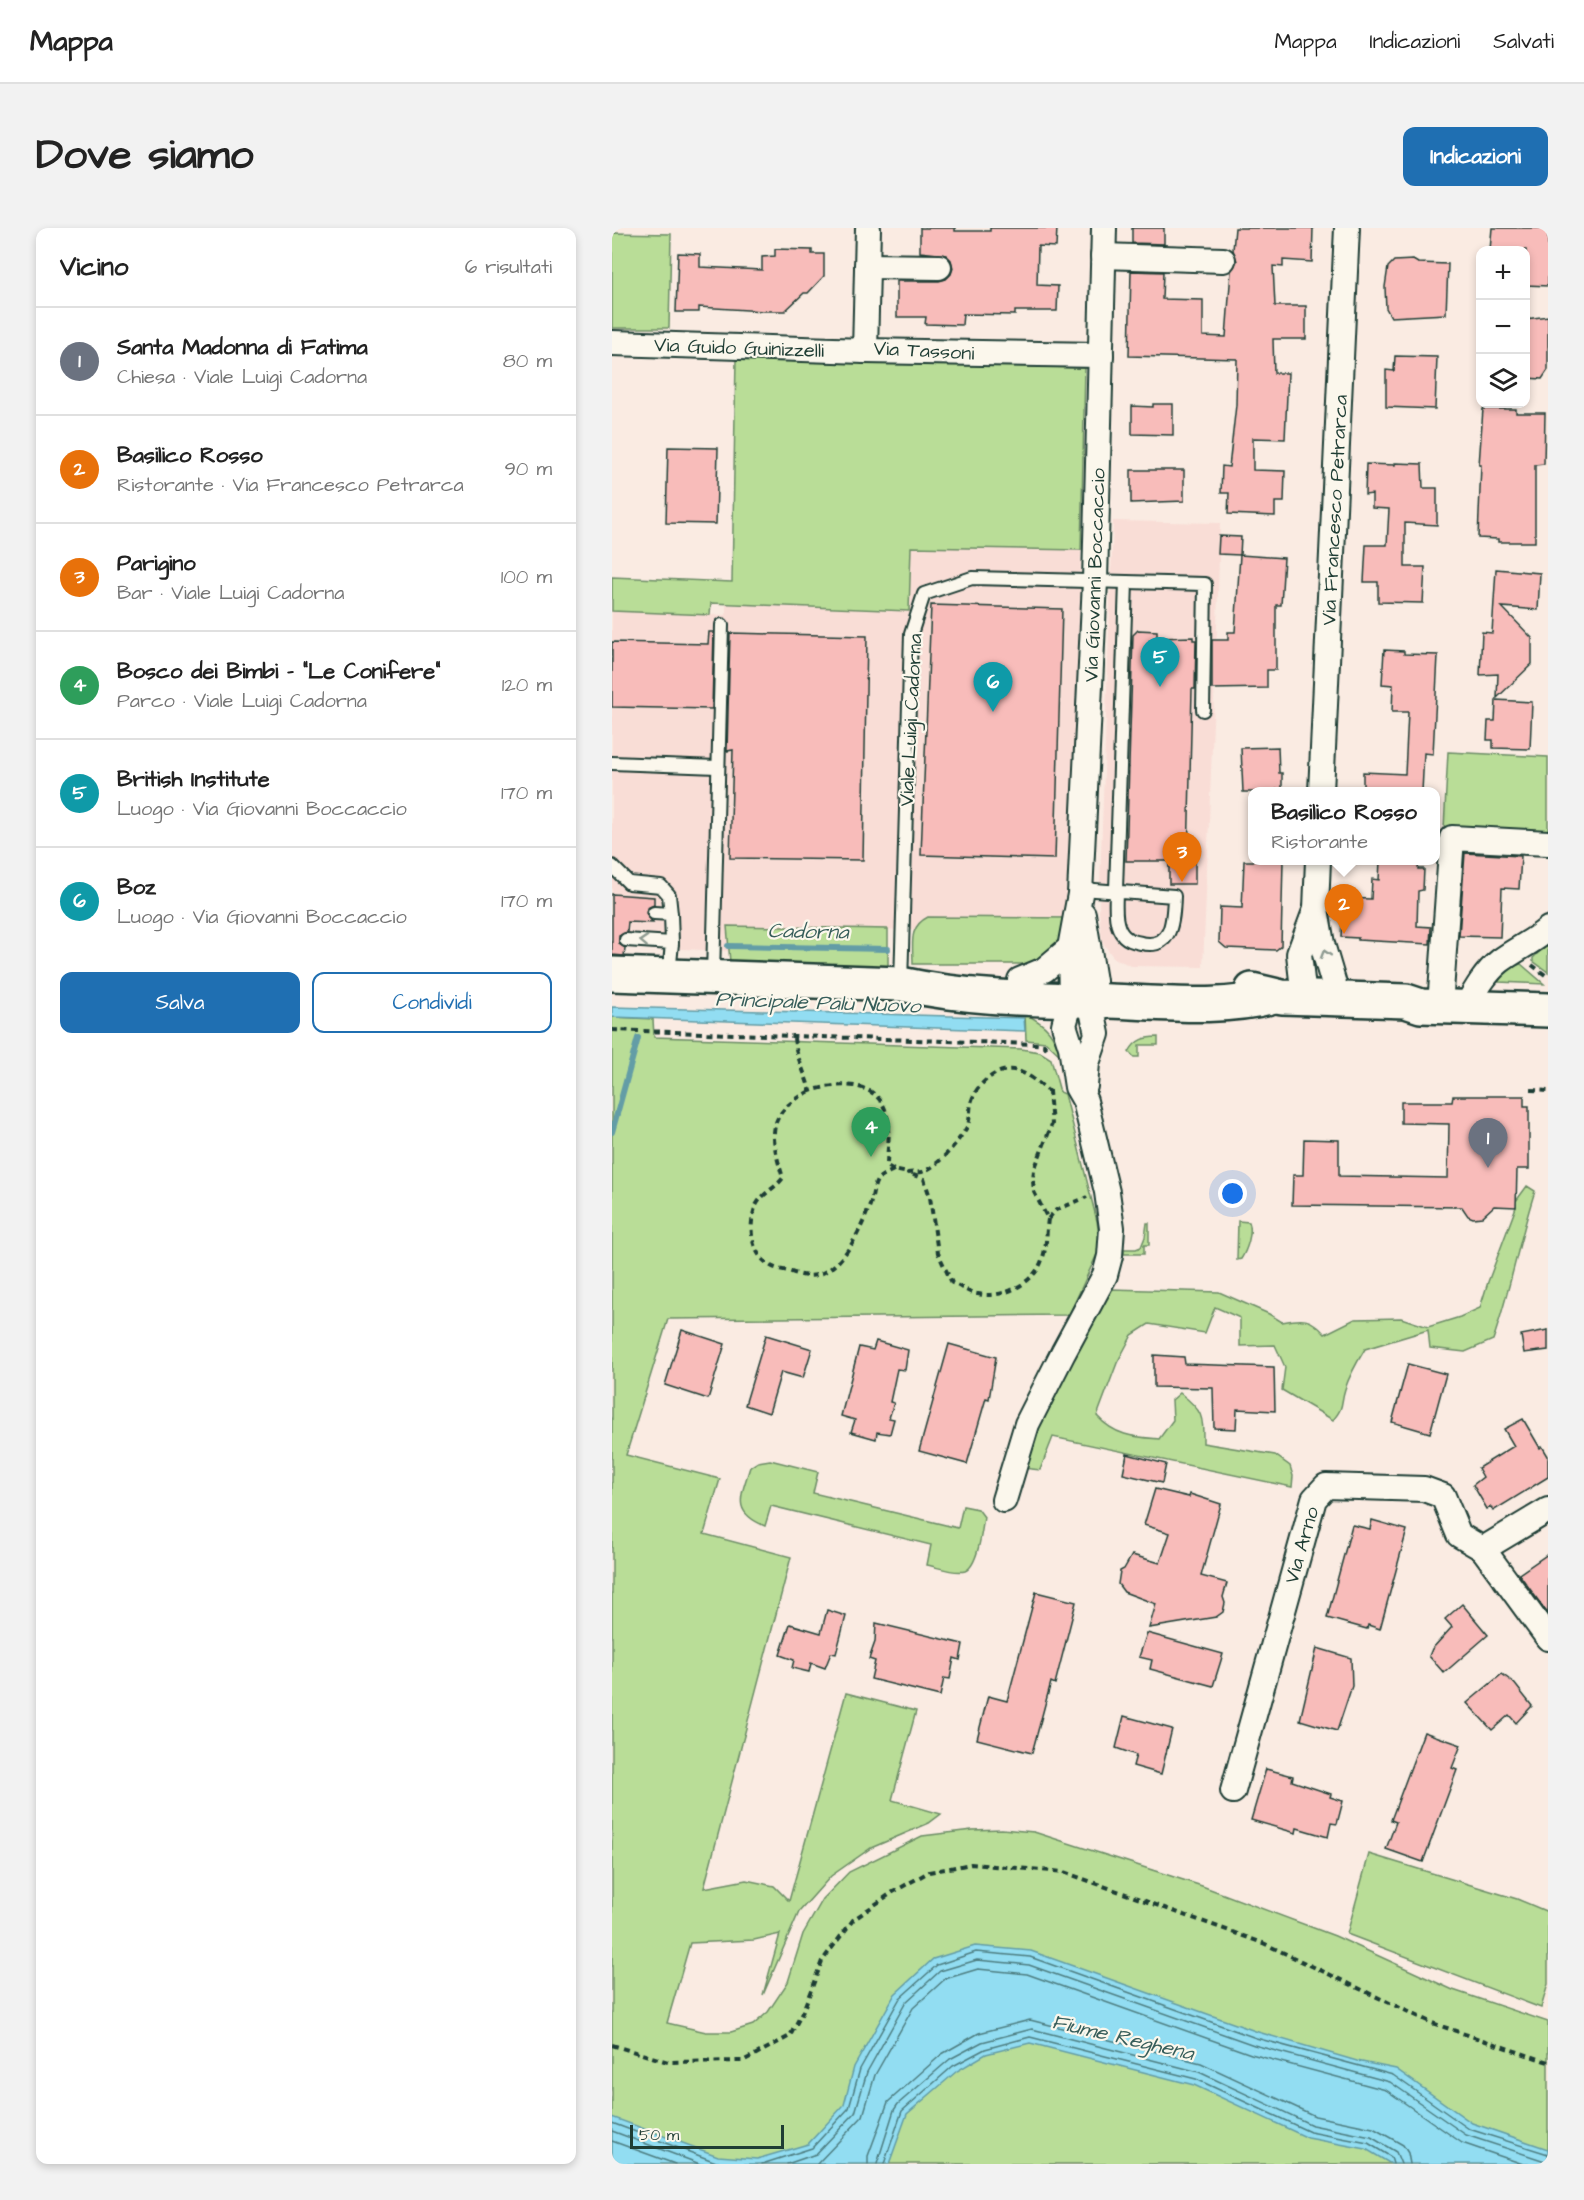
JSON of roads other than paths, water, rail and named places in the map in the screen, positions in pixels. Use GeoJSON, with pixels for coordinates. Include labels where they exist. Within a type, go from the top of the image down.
{"type":"FeatureCollection","features":[{"type":"Feature","properties":{"kind":"main road"},"geometry":{"type":"LineString","coordinates":[[612,974],[901,984],[926,990],[992,997],[1023,989]]}},
{"type":"Feature","properties":{"kind":"main road"},"geometry":{"type":"LineString","coordinates":[[901,984],[927,979],[1023,989],[1079,989],[1208,982],[1240,986],[1287,997]]}},
{"type":"Feature","properties":{"kind":"main road"},"geometry":{"type":"LineString","coordinates":[[1079,989],[1154,1003],[1249,1003],[1287,997],[1406,1001],[1421,1006],[1461,997],[1548,990]]}},
{"type":"Feature","properties":{"kind":"main road"},"geometry":{"type":"LineString","coordinates":[[1461,997],[1548,1010]]}},
{"type":"Feature","properties":{"kind":"street","name":"Via Tassoni"},"geometry":{"type":"LineString","coordinates":[[868,228],[865,351],[1101,355]]}},
{"type":"Feature","properties":{"kind":"street","name":"Via Giovanni Boccaccio"},"geometry":{"type":"LineString","coordinates":[[1079,989],[1081,891],[1095,581],[1104,228]]}},
{"type":"Feature","properties":{"kind":"street","name":"Via Francesco Petrarca"},"geometry":{"type":"LineString","coordinates":[[1321,787],[1347,228]]}},
{"type":"Feature","properties":{"kind":"street"},"geometry":{"type":"LineString","coordinates":[[1103,256],[1223,260]]}},
{"type":"Feature","properties":{"kind":"street"},"geometry":{"type":"LineString","coordinates":[[867,266],[939,267]]}},
{"type":"Feature","properties":{"kind":"street","name":"Via Guido Guinizzelli"},"geometry":{"type":"LineString","coordinates":[[612,343],[865,351]]}},
{"type":"Feature","properties":{"kind":"street"},"geometry":{"type":"LineString","coordinates":[[1461,997],[1452,838],[1548,843]]}},
{"type":"Feature","properties":{"kind":"street"},"geometry":{"type":"LineString","coordinates":[[1318,865],[1316,909],[1322,944],[1338,998]]}},
{"type":"Feature","properties":{"kind":"street","name":"Via Giovanni Boccaccio"},"geometry":{"type":"LineString","coordinates":[[1079,989],[1085,936],[1081,891]]}},
{"type":"Feature","properties":{"kind":"street"},"geometry":{"type":"LineString","coordinates":[[1287,997],[1299,954],[1316,909]]}},
{"type":"Feature","properties":{"kind":"street"},"geometry":{"type":"LineString","coordinates":[[1461,997],[1500,961],[1538,938],[1548,929]]}},
{"type":"Feature","properties":{"kind":"street"},"geometry":{"type":"LineString","coordinates":[[992,997],[1003,989],[1079,989]]}},
{"type":"Feature","properties":{"kind":"street"},"geometry":{"type":"LineString","coordinates":[[1023,989],[1079,989]]}},
{"type":"Feature","properties":{"kind":"street"},"geometry":{"type":"LineString","coordinates":[[1074,1091],[1087,1063],[1096,1034],[1092,1010],[1079,989]]}},
{"type":"Feature","properties":{"kind":"street"},"geometry":{"type":"LineString","coordinates":[[1004,1500],[1027,1424],[1108,1266],[1112,1228],[1107,1192],[1074,1091],[1071,1047],[1079,989]]}},
{"type":"Feature","properties":{"kind":"street"},"geometry":{"type":"LineString","coordinates":[[1096,1034],[1124,1012],[1154,1003]]}},
{"type":"Feature","properties":{"kind":"street","name":"Via Arno"},"geometry":{"type":"LineString","coordinates":[[1233,1791],[1314,1499],[1326,1486],[1424,1489],[1443,1496],[1460,1535],[1483,1549],[1548,1638]]}},
{"type":"Feature","properties":{"kind":"street"},"geometry":{"type":"LineString","coordinates":[[1483,1549],[1548,1510]]}},
{"type":"Feature","properties":{"kind":"lane","name":"Viale Luigi Cadorna"},"geometry":{"type":"LineString","coordinates":[[901,984],[911,634],[924,594],[972,578],[1095,581]]}},
{"type":"Feature","properties":{"kind":"lane"},"geometry":{"type":"LineString","coordinates":[[1095,581],[1205,584],[1203,711]]}},
{"type":"Feature","properties":{"kind":"lane"},"geometry":{"type":"LineString","coordinates":[[1081,891],[1116,890],[1174,896],[1173,925],[1169,934],[1161,941],[1148,945],[1124,936],[1118,925],[1116,890],[1126,582]]}},
{"type":"Feature","properties":{"kind":"lane"},"geometry":{"type":"LineString","coordinates":[[713,977],[722,625]]}},
{"type":"Feature","properties":{"kind":"lane"},"geometry":{"type":"LineString","coordinates":[[612,764],[717,767]]}},
{"type":"Feature","properties":{"kind":"lane"},"geometry":{"type":"LineString","coordinates":[[612,867],[629,883]]}},
{"type":"Feature","properties":{"kind":"lane"},"geometry":{"type":"LineString","coordinates":[[612,882],[661,886],[669,895],[672,943],[669,976]]}},
{"type":"Feature","properties":{"kind":"lane"},"geometry":{"type":"LineString","coordinates":[[654,913],[671,914]]}},
{"type":"Feature","properties":{"kind":"lane"},"geometry":{"type":"LineString","coordinates":[[626,940],[672,943]]}},
{"type":"Feature","properties":{"kind":"water"},"geometry":{"type":"Polygon","coordinates":[[[612,1007],[1024,1018],[1025,1031],[612,1017],[612,1007]]]}},
{"type":"Feature","properties":{"kind":"water","name":"Fiume Reghena"},"geometry":{"type":"Polygon","coordinates":[[[975,1946],[1031,1951],[1258,2032],[1357,2061],[1396,2069],[1472,2123],[1548,2149],[1548,2164],[1391,2164],[1366,2149],[1308,2138],[1194,2085],[1030,2043],[986,2054],[957,2071],[907,2114],[889,2164],[612,2164],[612,2117],[718,2156],[757,2159],[808,2144],[844,2105],[854,2067],[895,1994],[933,1959],[975,1946]]]}},
{"type":"Feature","properties":{"kind":"waterway","name":"Cadorna"},"geometry":{"type":"LineString","coordinates":[[728,946],[888,949]]}},
{"type":"Feature","properties":{"kind":"waterway"},"geometry":{"type":"LineString","coordinates":[[612,1132],[638,1038]]}},
{"type":"Feature","properties":{"kind":"place","name":"British Institute"},"geometry":{"type":"Point","coordinates":[1160,687]}},
{"type":"Feature","properties":{"kind":"place","name":"Boz"},"geometry":{"type":"Point","coordinates":[993,712]}},
{"type":"Feature","properties":{"kind":"place","name":"Parigino"},"geometry":{"type":"Point","coordinates":[1182,882]}},
{"type":"Feature","properties":{"kind":"place","name":"Basilico Rosso"},"geometry":{"type":"Point","coordinates":[1344,934]}},
{"type":"Feature","properties":{"kind":"place","name":"Bosco dei Bimbi - \"Le Conifere\""},"geometry":{"type":"Point","coordinates":[871,1157]}},
{"type":"Feature","properties":{"kind":"place","name":"Santa Madonna di Fatima"},"geometry":{"type":"Point","coordinates":[1488,1168]}},
{"type":"Feature","properties":{"kind":"water label","name":"Principale Palù Nuovo"},"geometry":{"type":"Point","coordinates":[818,1002]}}]}
